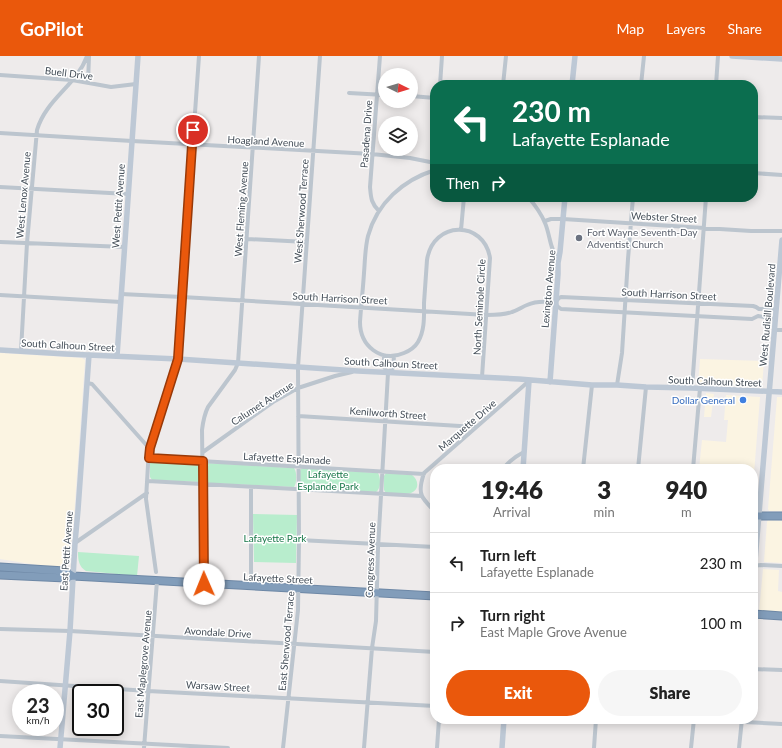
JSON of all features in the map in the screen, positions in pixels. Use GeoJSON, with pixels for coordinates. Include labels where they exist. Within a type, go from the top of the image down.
{"type":"FeatureCollection","features":[{"type":"Feature","properties":{"kind":"highway"},"geometry":{"type":"LineString","coordinates":[[758,516],[782,516]]}},
{"type":"Feature","properties":{"kind":"highway","name":"Lafayette Street"},"geometry":{"type":"LineString","coordinates":[[0,567],[65,571],[73,576]]}},
{"type":"Feature","properties":{"kind":"highway","name":"Lafayette Street"},"geometry":{"type":"LineString","coordinates":[[0,575],[66,578],[73,576],[430,596]]}},
{"type":"Feature","properties":{"kind":"highway"},"geometry":{"type":"LineString","coordinates":[[758,614],[782,616]]}},
{"type":"Feature","properties":{"kind":"street","name":"West Lenox Avenue"},"geometry":{"type":"LineString","coordinates":[[21,351],[27,243],[36,135],[39,123],[48,107],[79,72],[88,56]]}},
{"type":"Feature","properties":{"kind":"street"},"geometry":{"type":"LineString","coordinates":[[88,56],[88,83]]}},
{"type":"Feature","properties":{"kind":"street","name":"West Pettit Avenue"},"geometry":{"type":"LineString","coordinates":[[117,356],[138,56]]}},
{"type":"Feature","properties":{"kind":"street"},"geometry":{"type":"LineString","coordinates":[[156,572],[146,498],[149,458],[150,448],[178,359],[199,56]]}},
{"type":"Feature","properties":{"kind":"street","name":"West Fleming Avenue"},"geometry":{"type":"LineString","coordinates":[[238,363],[259,56]]}},
{"type":"Feature","properties":{"kind":"street","name":"West Sherwood Terrace"},"geometry":{"type":"LineString","coordinates":[[298,367],[320,56]]}},
{"type":"Feature","properties":{"kind":"street","name":"Pasadena Drive"},"geometry":{"type":"LineString","coordinates":[[379,211],[373,205],[370,197],[370,187],[380,56]]}},
{"type":"Feature","properties":{"kind":"street"},"geometry":{"type":"LineString","coordinates":[[440,80],[442,56]]}},
{"type":"Feature","properties":{"kind":"street"},"geometry":{"type":"LineString","coordinates":[[504,80],[506,56]]}},
{"type":"Feature","properties":{"kind":"street"},"geometry":{"type":"LineString","coordinates":[[573,80],[575,56]]}},
{"type":"Feature","properties":{"kind":"street"},"geometry":{"type":"LineString","coordinates":[[642,80],[644,56]]}},
{"type":"Feature","properties":{"kind":"street"},"geometry":{"type":"LineString","coordinates":[[716,80],[718,56]]}},
{"type":"Feature","properties":{"kind":"street"},"geometry":{"type":"LineString","coordinates":[[732,56],[782,59]]}},
{"type":"Feature","properties":{"kind":"street","name":"Buell Drive"},"geometry":{"type":"LineString","coordinates":[[0,75],[72,80],[111,86],[136,84]]}},
{"type":"Feature","properties":{"kind":"street"},"geometry":{"type":"LineString","coordinates":[[349,93],[377,95]]}},
{"type":"Feature","properties":{"kind":"street"},"geometry":{"type":"LineString","coordinates":[[418,97],[430,98]]}},
{"type":"Feature","properties":{"kind":"street"},"geometry":{"type":"LineString","coordinates":[[758,116],[782,118]]}},
{"type":"Feature","properties":{"kind":"street","name":"Hoagland Avenue"},"geometry":{"type":"LineString","coordinates":[[0,133],[372,154],[410,158],[430,163]]}},
{"type":"Feature","properties":{"kind":"street"},"geometry":{"type":"LineString","coordinates":[[430,172],[419,176],[399,188],[379,211],[370,229],[366,246],[360,327],[363,338],[368,345],[384,356],[394,356],[409,350],[418,342],[422,329],[428,254],[431,247],[443,234],[454,230],[461,230],[464,202]]}},
{"type":"Feature","properties":{"kind":"street"},"geometry":{"type":"LineString","coordinates":[[758,173],[782,174]]}},
{"type":"Feature","properties":{"kind":"street"},"geometry":{"type":"LineString","coordinates":[[0,187],[128,194]]}},
{"type":"Feature","properties":{"kind":"street"},"geometry":{"type":"LineString","coordinates":[[532,202],[545,221],[554,254],[558,258]]}},
{"type":"Feature","properties":{"kind":"street","name":"Lexington Avenue"},"geometry":{"type":"LineString","coordinates":[[550,382],[558,258],[560,252],[565,202]]}},
{"type":"Feature","properties":{"kind":"street"},"geometry":{"type":"LineString","coordinates":[[617,385],[622,353],[632,202]]}},
{"type":"Feature","properties":{"kind":"street"},"geometry":{"type":"LineString","coordinates":[[692,388],[706,202]]}},
{"type":"Feature","properties":{"kind":"street","name":"Webster Street"},"geometry":{"type":"LineString","coordinates":[[545,221],[551,219],[563,219],[751,231],[782,231]]}},
{"type":"Feature","properties":{"kind":"street","name":"North Seminole Circle"},"geometry":{"type":"LineString","coordinates":[[461,230],[470,232],[479,237],[490,254],[482,377]]}},
{"type":"Feature","properties":{"kind":"street"},"geometry":{"type":"LineString","coordinates":[[247,239],[307,242]]}},
{"type":"Feature","properties":{"kind":"street","name":"West Rudisill Boulevard"},"geometry":{"type":"LineString","coordinates":[[758,498],[770,392],[775,319],[781,268],[782,240]]}},
{"type":"Feature","properties":{"kind":"street"},"geometry":{"type":"LineString","coordinates":[[0,242],[125,247]]}},
{"type":"Feature","properties":{"kind":"street","name":"South Harrison Street"},"geometry":{"type":"LineString","coordinates":[[121,294],[182,296],[242,301],[487,315],[506,314],[528,304],[550,301],[556,303],[561,309],[752,319],[758,316],[775,319]]}},
{"type":"Feature","properties":{"kind":"street"},"geometry":{"type":"LineString","coordinates":[[0,295],[121,302]]}},
{"type":"Feature","properties":{"kind":"street","name":"South Harrison Street"},"geometry":{"type":"LineString","coordinates":[[556,303],[558,298],[561,297],[752,306],[759,310],[776,309]]}},
{"type":"Feature","properties":{"kind":"street"},"geometry":{"type":"LineString","coordinates":[[758,316],[759,310]]}},
{"type":"Feature","properties":{"kind":"street"},"geometry":{"type":"LineString","coordinates":[[775,330],[782,330]]}},
{"type":"Feature","properties":{"kind":"street","name":"South Calhoun Street"},"geometry":{"type":"LineString","coordinates":[[0,350],[178,359],[298,367],[335,372],[358,371],[482,377],[592,385],[782,392]]}},
{"type":"Feature","properties":{"kind":"street","name":"East Pettit Avenue"},"geometry":{"type":"LineString","coordinates":[[60,748],[70,631],[89,355]]}},
{"type":"Feature","properties":{"kind":"street"},"geometry":{"type":"LineString","coordinates":[[384,356],[384,367],[388,373],[393,368],[394,356]]}},
{"type":"Feature","properties":{"kind":"street"},"geometry":{"type":"LineString","coordinates":[[204,584],[202,430],[205,413],[208,407],[235,370],[238,363]]}},
{"type":"Feature","properties":{"kind":"street","name":"East Sherwood Terrace"},"geometry":{"type":"LineString","coordinates":[[283,748],[299,589],[298,367]]}},
{"type":"Feature","properties":{"kind":"street","name":"Calumet Avenue"},"geometry":{"type":"LineString","coordinates":[[203,452],[274,402],[298,388],[335,372]]}},
{"type":"Feature","properties":{"kind":"street","name":"Congress Avenue"},"geometry":{"type":"LineString","coordinates":[[364,748],[372,648],[376,621],[378,544],[388,373]]}},
{"type":"Feature","properties":{"kind":"street"},"geometry":{"type":"LineString","coordinates":[[523,464],[530,381]]}},
{"type":"Feature","properties":{"kind":"street","name":"Marquette Drive"},"geometry":{"type":"LineString","coordinates":[[435,464],[530,381]]}},
{"type":"Feature","properties":{"kind":"street"},"geometry":{"type":"LineString","coordinates":[[87,383],[92,384],[150,448]]}},
{"type":"Feature","properties":{"kind":"street"},"geometry":{"type":"LineString","coordinates":[[584,464],[592,385]]}},
{"type":"Feature","properties":{"kind":"street"},"geometry":{"type":"LineString","coordinates":[[638,464],[646,387]]}},
{"type":"Feature","properties":{"kind":"street"},"geometry":{"type":"LineString","coordinates":[[693,464],[700,388]]}},
{"type":"Feature","properties":{"kind":"street","name":"Kenilworth Street"},"geometry":{"type":"LineString","coordinates":[[298,416],[476,427]]}},
{"type":"Feature","properties":{"kind":"street"},"geometry":{"type":"LineString","coordinates":[[507,464],[524,452]]}},
{"type":"Feature","properties":{"kind":"street","name":"Lafayette Esplanade"},"geometry":{"type":"LineString","coordinates":[[149,458],[424,474]]}},
{"type":"Feature","properties":{"kind":"street","name":"Marquette Drive"},"geometry":{"type":"LineString","coordinates":[[424,474],[430,469]]}},
{"type":"Feature","properties":{"kind":"street"},"geometry":{"type":"LineString","coordinates":[[424,474],[421,485],[422,496],[430,506]]}},
{"type":"Feature","properties":{"kind":"street"},"geometry":{"type":"LineString","coordinates":[[148,482],[422,496]]}},
{"type":"Feature","properties":{"kind":"street"},"geometry":{"type":"LineString","coordinates":[[251,487],[251,586]]}},
{"type":"Feature","properties":{"kind":"street"},"geometry":{"type":"LineString","coordinates":[[75,543],[147,493]]}},
{"type":"Feature","properties":{"kind":"street"},"geometry":{"type":"LineString","coordinates":[[299,540],[430,547]]}},
{"type":"Feature","properties":{"kind":"street"},"geometry":{"type":"LineString","coordinates":[[758,565],[782,566]]}},
{"type":"Feature","properties":{"kind":"street","name":"East Maplegrove Avenue"},"geometry":{"type":"LineString","coordinates":[[144,748],[158,581]]}},
{"type":"Feature","properties":{"kind":"street","name":"Avondale Drive"},"geometry":{"type":"LineString","coordinates":[[0,629],[70,631],[430,652]]}},
{"type":"Feature","properties":{"kind":"street"},"geometry":{"type":"LineString","coordinates":[[758,669],[782,670]]}},
{"type":"Feature","properties":{"kind":"street","name":"Warsaw Street"},"geometry":{"type":"LineString","coordinates":[[0,681],[430,706]]}},
{"type":"Feature","properties":{"kind":"street"},"geometry":{"type":"LineString","coordinates":[[758,722],[782,724]]}},
{"type":"Feature","properties":{"kind":"street"},"geometry":{"type":"LineString","coordinates":[[437,748],[439,724]]}},
{"type":"Feature","properties":{"kind":"street"},"geometry":{"type":"LineString","coordinates":[[502,748],[504,724]]}},
{"type":"Feature","properties":{"kind":"street"},"geometry":{"type":"LineString","coordinates":[[594,748],[596,724]]}},
{"type":"Feature","properties":{"kind":"street"},"geometry":{"type":"LineString","coordinates":[[691,748],[693,724]]}},
{"type":"Feature","properties":{"kind":"street"},"geometry":{"type":"LineString","coordinates":[[739,748],[742,724]]}},
{"type":"Feature","properties":{"kind":"street"},"geometry":{"type":"LineString","coordinates":[[0,736],[228,748]]}},
{"type":"Feature","properties":{"kind":"shaded area"},"geometry":{"type":"Polygon","coordinates":[[[0,353],[82,358],[85,360],[74,517],[68,565],[65,569],[0,559],[0,353]]]}},
{"type":"Feature","properties":{"kind":"shaded area"},"geometry":{"type":"Polygon","coordinates":[[[700,359],[764,361],[762,387],[698,384],[700,359]]]}},
{"type":"Feature","properties":{"kind":"shaded area"},"geometry":{"type":"Polygon","coordinates":[[[706,393],[714,394],[711,417],[704,417],[706,393]]]}},
{"type":"Feature","properties":{"kind":"shaded area"},"geometry":{"type":"Polygon","coordinates":[[[726,395],[760,397],[755,464],[700,464],[702,440],[726,442],[728,420],[724,420],[726,395]]]}},
{"type":"Feature","properties":{"kind":"shaded area"},"geometry":{"type":"Polygon","coordinates":[[[777,397],[782,397],[782,511],[769,511],[768,509],[777,397]]]}},
{"type":"Feature","properties":{"kind":"shaded area"},"geometry":{"type":"Polygon","coordinates":[[[768,520],[782,521],[782,563],[764,562],[768,520]]]}},
{"type":"Feature","properties":{"kind":"shaded area"},"geometry":{"type":"Polygon","coordinates":[[[763,569],[779,570],[778,591],[782,592],[782,612],[759,611],[763,569]]]}},
{"type":"Feature","properties":{"kind":"green space"},"geometry":{"type":"Polygon","coordinates":[[[153,460],[198,462],[201,465],[200,481],[152,480],[150,477],[150,462],[153,460]]]}},
{"type":"Feature","properties":{"kind":"green space","name":"Lafayette Esplande Park"},"geometry":{"type":"Polygon","coordinates":[[[207,463],[294,468],[296,483],[294,487],[208,483],[205,473],[207,463]]]}},
{"type":"Feature","properties":{"kind":"green space","name":"Lafayette Esplande Park"},"geometry":{"type":"Polygon","coordinates":[[[303,468],[378,473],[380,486],[376,492],[301,487],[300,471],[303,468]]]}},
{"type":"Feature","properties":{"kind":"green space","name":"Lafayette Esplande Park"},"geometry":{"type":"Polygon","coordinates":[[[386,473],[412,475],[415,477],[417,487],[412,493],[408,494],[386,493],[384,490],[384,476],[386,473]]]}},
{"type":"Feature","properties":{"kind":"green space","name":"Lafayette Park"},"geometry":{"type":"Polygon","coordinates":[[[253,514],[297,515],[296,563],[254,562],[253,514]]]}},
{"type":"Feature","properties":{"kind":"green space"},"geometry":{"type":"Polygon","coordinates":[[[78,552],[139,556],[137,576],[86,571],[79,563],[78,552]]]}},
{"type":"Feature","properties":{"kind":"place","name":"Fort Wayne Seventh-Day Adventist Church"},"geometry":{"type":"Point","coordinates":[579,238]}},
{"type":"Feature","properties":{"kind":"place","name":"Dollar General"},"geometry":{"type":"Point","coordinates":[743,400]}},
{"type":"Feature","properties":{"kind":"route"},"geometry":{"type":"LineString","coordinates":[[193,130],[178,359],[150,448],[149,458],[203,461],[204,584]]}}]}
